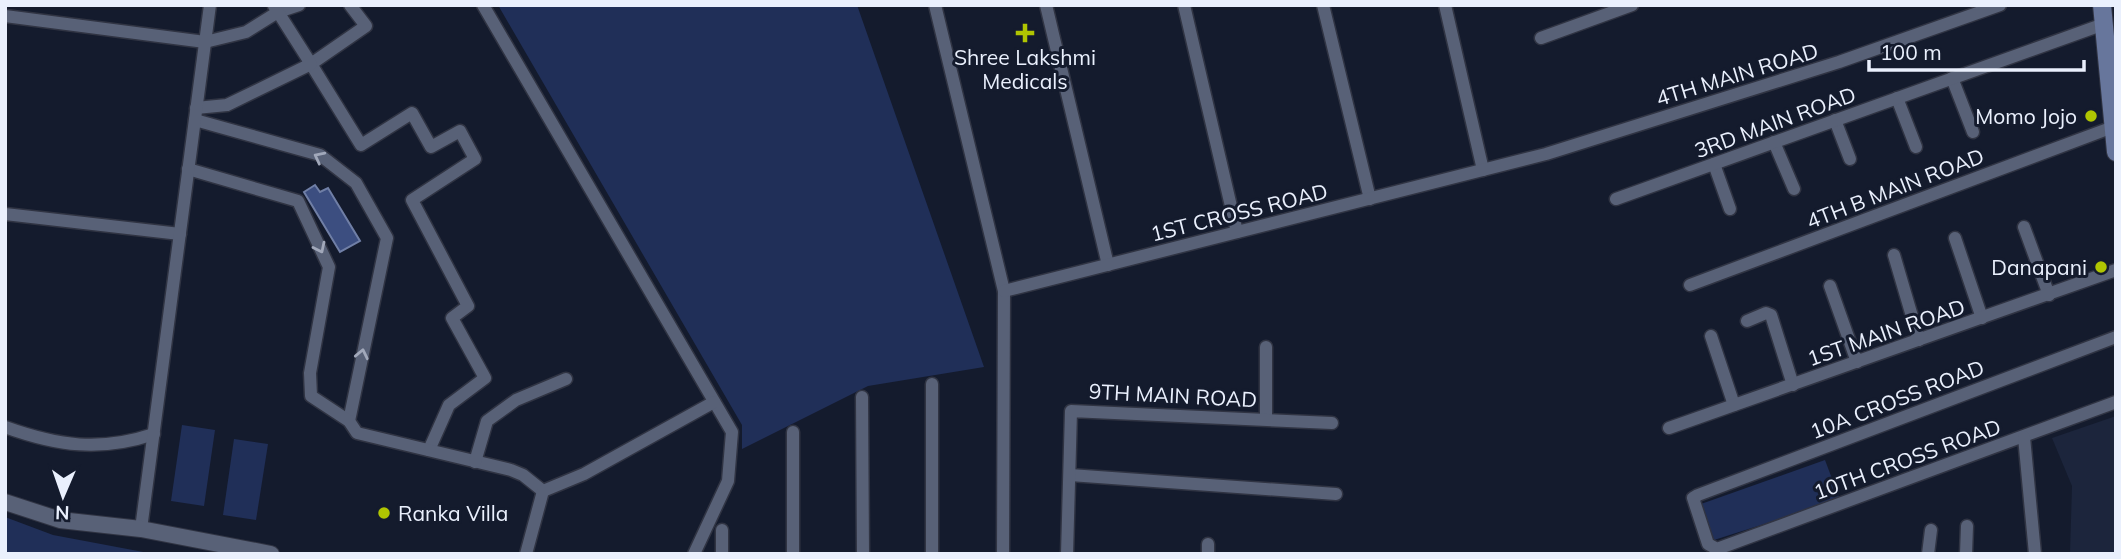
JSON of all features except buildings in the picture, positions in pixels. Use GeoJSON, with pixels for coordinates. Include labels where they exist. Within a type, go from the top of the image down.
{"type":"FeatureCollection","features":[{"type":"Feature","properties":{"kind":"main road"},"geometry":{"type":"LineString","coordinates":[[2102,5],[2116,152]]}},
{"type":"Feature","properties":{"kind":"street"},"geometry":{"type":"LineString","coordinates":[[141,529],[210,5]]}},
{"type":"Feature","properties":{"kind":"street"},"geometry":{"type":"LineString","coordinates":[[5,16],[205,42],[246,32],[276,8],[299,5]]}},
{"type":"Feature","properties":{"kind":"street"},"geometry":{"type":"LineString","coordinates":[[196,114],[227,105],[311,64],[366,26],[350,5]]}},
{"type":"Feature","properties":{"kind":"street"},"geometry":{"type":"LineString","coordinates":[[483,5],[732,432],[728,481],[694,554]]}},
{"type":"Feature","properties":{"kind":"street"},"geometry":{"type":"LineString","coordinates":[[935,5],[1004,291],[1003,554]]}},
{"type":"Feature","properties":{"kind":"street"},"geometry":{"type":"LineString","coordinates":[[1046,5],[1108,265]]}},
{"type":"Feature","properties":{"kind":"street"},"geometry":{"type":"LineString","coordinates":[[1184,5],[1237,232]]}},
{"type":"Feature","properties":{"kind":"street"},"geometry":{"type":"LineString","coordinates":[[1323,5],[1370,199]]}},
{"type":"Feature","properties":{"kind":"street"},"geometry":{"type":"LineString","coordinates":[[1445,5],[1483,170]]}},
{"type":"Feature","properties":{"kind":"street"},"geometry":{"type":"LineString","coordinates":[[1541,38],[1632,5]]}},
{"type":"Feature","properties":{"kind":"street","name":"4TH MAIN ROAD"},"geometry":{"type":"LineString","coordinates":[[1483,170],[1546,154],[1839,62],[2000,5]]}},
{"type":"Feature","properties":{"kind":"street"},"geometry":{"type":"LineString","coordinates":[[276,8],[361,145],[412,113],[431,147],[460,131],[475,159],[412,200],[468,306],[452,318],[485,379],[449,405],[429,450]]}},
{"type":"Feature","properties":{"kind":"street","name":"3RD MAIN ROAD"},"geometry":{"type":"LineString","coordinates":[[1616,199],[2104,24]]}},
{"type":"Feature","properties":{"kind":"street"},"geometry":{"type":"LineString","coordinates":[[1952,78],[1973,132]]}},
{"type":"Feature","properties":{"kind":"street"},"geometry":{"type":"LineString","coordinates":[[1897,98],[1916,147]]}},
{"type":"Feature","properties":{"kind":"street"},"geometry":{"type":"LineString","coordinates":[[196,114],[320,155],[356,183],[387,238],[349,421]]}},
{"type":"Feature","properties":{"kind":"street"},"geometry":{"type":"LineString","coordinates":[[1835,120],[1850,159]]}},
{"type":"Feature","properties":{"kind":"street","name":"4TH B MAIN ROAD"},"geometry":{"type":"LineString","coordinates":[[1690,285],[2113,127]]}},
{"type":"Feature","properties":{"kind":"street"},"geometry":{"type":"LineString","coordinates":[[1774,142],[1794,189]]}},
{"type":"Feature","properties":{"kind":"street"},"geometry":{"type":"LineString","coordinates":[[1714,164],[1730,209]]}},
{"type":"Feature","properties":{"kind":"street"},"geometry":{"type":"LineString","coordinates":[[188,169],[298,201],[329,267],[310,373],[311,396],[349,421],[357,433],[523,475],[543,491]]}},
{"type":"Feature","properties":{"kind":"street","name":"1ST CROSS ROAD"},"geometry":{"type":"LineString","coordinates":[[1004,291],[1483,170]]}},
{"type":"Feature","properties":{"kind":"street"},"geometry":{"type":"LineString","coordinates":[[5,214],[180,234]]}},
{"type":"Feature","properties":{"kind":"street"},"geometry":{"type":"LineString","coordinates":[[2024,228],[2049,295]]}},
{"type":"Feature","properties":{"kind":"street"},"geometry":{"type":"LineString","coordinates":[[1955,238],[1982,318]]}},
{"type":"Feature","properties":{"kind":"street"},"geometry":{"type":"LineString","coordinates":[[1894,254],[1919,340]]}},
{"type":"Feature","properties":{"kind":"street","name":"1ST MAIN ROAD"},"geometry":{"type":"LineString","coordinates":[[1669,428],[2116,270]]}},
{"type":"Feature","properties":{"kind":"street"},"geometry":{"type":"LineString","coordinates":[[1830,286],[1857,362]]}},
{"type":"Feature","properties":{"kind":"street"},"geometry":{"type":"LineString","coordinates":[[1747,321],[1766,313],[1771,315],[1793,385]]}},
{"type":"Feature","properties":{"kind":"street"},"geometry":{"type":"LineString","coordinates":[[1712,336],[1734,405]]}},
{"type":"Feature","properties":{"kind":"street","name":"10A CROSS ROAD"},"geometry":{"type":"LineString","coordinates":[[1711,548],[1693,498],[2116,337]]}},
{"type":"Feature","properties":{"kind":"street"},"geometry":{"type":"LineString","coordinates":[[1266,347],[1266,419]]}},
{"type":"Feature","properties":{"kind":"street"},"geometry":{"type":"LineString","coordinates":[[475,462],[487,421],[516,400],[566,379]]}},
{"type":"Feature","properties":{"kind":"street"},"geometry":{"type":"LineString","coordinates":[[932,384],[932,554]]}},
{"type":"Feature","properties":{"kind":"street"},"geometry":{"type":"LineString","coordinates":[[862,397],[863,554]]}},
{"type":"Feature","properties":{"kind":"street"},"geometry":{"type":"LineString","coordinates":[[543,491],[584,474],[714,402]]}},
{"type":"Feature","properties":{"kind":"street","name":"10TH CROSS ROAD"},"geometry":{"type":"LineString","coordinates":[[1711,548],[1717,549],[2116,402]]}},
{"type":"Feature","properties":{"kind":"street","name":"9TH MAIN ROAD"},"geometry":{"type":"LineString","coordinates":[[1067,554],[1071,411],[1332,423]]}},
{"type":"Feature","properties":{"kind":"street"},"geometry":{"type":"LineString","coordinates":[[5,427],[84,447],[131,442],[154,434]]}},
{"type":"Feature","properties":{"kind":"street"},"geometry":{"type":"LineString","coordinates":[[793,432],[793,554]]}},
{"type":"Feature","properties":{"kind":"street"},"geometry":{"type":"LineString","coordinates":[[2024,437],[2035,554]]}},
{"type":"Feature","properties":{"kind":"street"},"geometry":{"type":"LineString","coordinates":[[1070,475],[1336,494]]}},
{"type":"Feature","properties":{"kind":"street"},"geometry":{"type":"LineString","coordinates":[[526,554],[543,491]]}},
{"type":"Feature","properties":{"kind":"street"},"geometry":{"type":"LineString","coordinates":[[5,502],[60,520],[141,529],[271,554]]}},
{"type":"Feature","properties":{"kind":"street"},"geometry":{"type":"LineString","coordinates":[[1966,554],[1967,526]]}},
{"type":"Feature","properties":{"kind":"street"},"geometry":{"type":"LineString","coordinates":[[722,530],[722,554]]}},
{"type":"Feature","properties":{"kind":"street"},"geometry":{"type":"LineString","coordinates":[[1928,554],[1931,530]]}},
{"type":"Feature","properties":{"kind":"shaded area"},"geometry":{"type":"Polygon","coordinates":[[[498,5],[857,5],[984,367],[868,386],[742,449],[742,425],[498,5]]]}},
{"type":"Feature","properties":{"kind":"shaded area"},"geometry":{"type":"Polygon","coordinates":[[[315,185],[320,192],[328,188],[360,241],[340,252],[304,192],[315,185]]]}},
{"type":"Feature","properties":{"kind":"shaded area"},"geometry":{"type":"Polygon","coordinates":[[[2116,416],[2116,554],[2070,554],[2072,486],[2052,438],[2116,416]]]}},
{"type":"Feature","properties":{"kind":"shaded area"},"geometry":{"type":"Polygon","coordinates":[[[182,425],[215,430],[204,506],[171,501],[182,425]]]}},
{"type":"Feature","properties":{"kind":"shaded area"},"geometry":{"type":"Polygon","coordinates":[[[234,439],[268,444],[256,520],[223,515],[234,439]]]}},
{"type":"Feature","properties":{"kind":"shaded area"},"geometry":{"type":"Polygon","coordinates":[[[1825,460],[1840,500],[1714,540],[1701,504],[1825,460]]]}},
{"type":"Feature","properties":{"kind":"shaded area"},"geometry":{"type":"Polygon","coordinates":[[[5,517],[53,535],[154,554],[5,554],[5,517]]]}},
{"type":"Feature","properties":{"kind":"place","name":"Shree Lakshmi Medicals"},"geometry":{"type":"Point","coordinates":[1025,33]}},
{"type":"Feature","properties":{"kind":"place","name":"Momo Jojo"},"geometry":{"type":"Point","coordinates":[2091,116]}},
{"type":"Feature","properties":{"kind":"place","name":"Danapani"},"geometry":{"type":"Point","coordinates":[2101,267]}},
{"type":"Feature","properties":{"kind":"place","name":"Ranka Villa"},"geometry":{"type":"Point","coordinates":[384,513]}}]}
